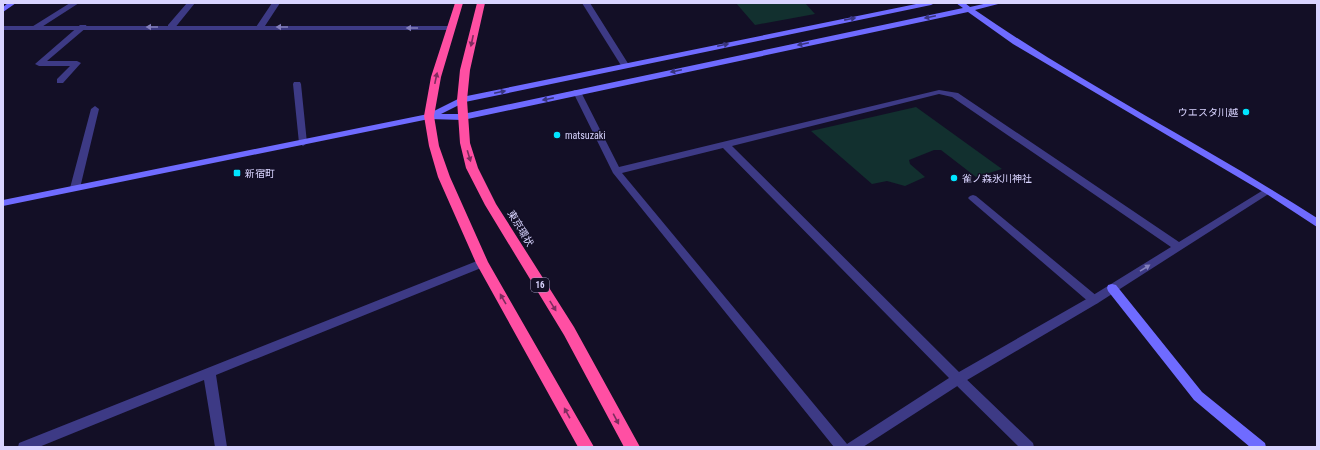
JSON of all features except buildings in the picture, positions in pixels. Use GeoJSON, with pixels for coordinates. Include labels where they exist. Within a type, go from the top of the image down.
{"type":"FeatureCollection","features":[{"type":"Feature","properties":{"kind":"highway"},"geometry":{"type":"LineString","coordinates":[[459,3],[436,77],[429,116],[434,146],[444,178],[482,263],[586,447]]}},
{"type":"Feature","properties":{"kind":"highway","name":"東京環状"},"geometry":{"type":"LineString","coordinates":[[481,3],[465,70],[462,100],[465,143],[472,168],[491,205],[568,331],[632,447]]}},
{"type":"Feature","properties":{"kind":"street"},"geometry":{"type":"LineString","coordinates":[[3,10],[12,3]]}},
{"type":"Feature","properties":{"kind":"street"},"geometry":{"type":"LineString","coordinates":[[34,28],[75,3]]}},
{"type":"Feature","properties":{"kind":"street"},"geometry":{"type":"LineString","coordinates":[[171,27],[191,3]]}},
{"type":"Feature","properties":{"kind":"street"},"geometry":{"type":"LineString","coordinates":[[260,27],[276,3]]}},
{"type":"Feature","properties":{"kind":"street"},"geometry":{"type":"LineString","coordinates":[[586,3],[625,65]]}},
{"type":"Feature","properties":{"kind":"street"},"geometry":{"type":"LineString","coordinates":[[3,203],[303,144],[429,116],[462,100],[625,65],[931,3]]}},
{"type":"Feature","properties":{"kind":"street"},"geometry":{"type":"LineString","coordinates":[[960,3],[1016,42],[1268,191],[1317,223]]}},
{"type":"Feature","properties":{"kind":"street"},"geometry":{"type":"LineString","coordinates":[[429,116],[463,117],[998,3]]}},
{"type":"Feature","properties":{"kind":"street"},"geometry":{"type":"LineString","coordinates":[[3,28],[451,28]]}},
{"type":"Feature","properties":{"kind":"street"},"geometry":{"type":"LineString","coordinates":[[60,81],[77,63],[39,64],[83,28]]}},
{"type":"Feature","properties":{"kind":"street"},"geometry":{"type":"LineString","coordinates":[[298,84],[303,144]]}},
{"type":"Feature","properties":{"kind":"street"},"geometry":{"type":"LineString","coordinates":[[577,92],[616,171],[842,447]]}},
{"type":"Feature","properties":{"kind":"street"},"geometry":{"type":"LineString","coordinates":[[616,171],[939,92],[955,95],[1179,247]]}},
{"type":"Feature","properties":{"kind":"street"},"geometry":{"type":"LineString","coordinates":[[75,188],[95,110]]}},
{"type":"Feature","properties":{"kind":"street"},"geometry":{"type":"LineString","coordinates":[[725,144],[958,379],[1028,447]]}},
{"type":"Feature","properties":{"kind":"street"},"geometry":{"type":"LineString","coordinates":[[852,447],[958,379],[1094,300],[1268,191]]}},
{"type":"Feature","properties":{"kind":"street"},"geometry":{"type":"LineString","coordinates":[[973,198],[1094,300]]}},
{"type":"Feature","properties":{"kind":"street"},"geometry":{"type":"LineString","coordinates":[[24,447],[482,263]]}},
{"type":"Feature","properties":{"kind":"street"},"geometry":{"type":"LineString","coordinates":[[1112,288],[1198,396],[1260,447]]}},
{"type":"Feature","properties":{"kind":"street"},"geometry":{"type":"LineString","coordinates":[[209,372],[221,447]]}},
{"type":"Feature","properties":{"kind":"green space"},"geometry":{"type":"Polygon","coordinates":[[[736,3],[805,3],[815,14],[755,25],[736,3]]]}},
{"type":"Feature","properties":{"kind":"green space"},"geometry":{"type":"Polygon","coordinates":[[[916,107],[1002,169],[976,177],[941,150],[934,150],[909,160],[910,164],[925,177],[905,186],[887,181],[872,184],[811,131],[916,107]]]}},
{"type":"Feature","properties":{"kind":"place","name":"ウエスタ川越"},"geometry":{"type":"Point","coordinates":[1246,112]}},
{"type":"Feature","properties":{"kind":"place","name":"matsuzaki"},"geometry":{"type":"Point","coordinates":[557,135]}},
{"type":"Feature","properties":{"kind":"place","name":"新宿町"},"geometry":{"type":"Point","coordinates":[237,173]}},
{"type":"Feature","properties":{"kind":"place","name":"雀ノ森氷川神社"},"geometry":{"type":"Point","coordinates":[954,178]}}]}
